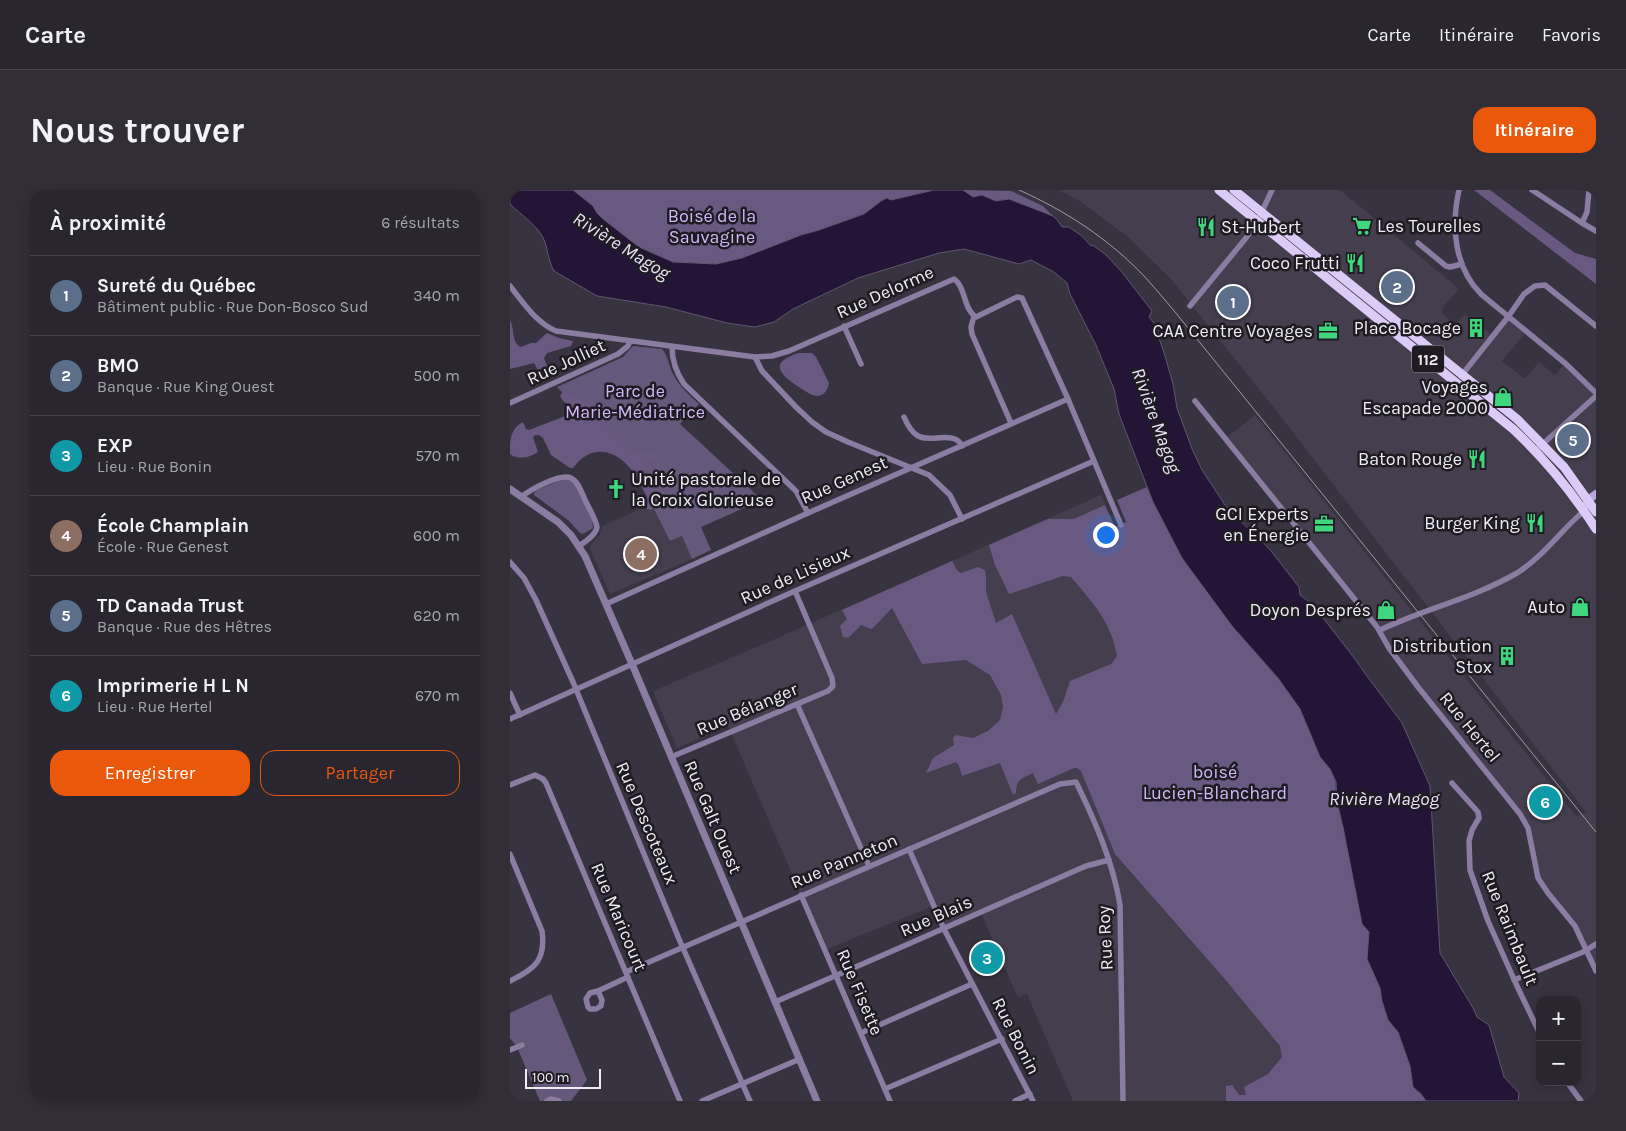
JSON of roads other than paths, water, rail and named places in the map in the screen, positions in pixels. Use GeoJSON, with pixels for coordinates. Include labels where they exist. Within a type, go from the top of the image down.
{"type":"FeatureCollection","features":[{"type":"Feature","properties":{"kind":"main road","name":"112"},"geometry":{"type":"LineString","coordinates":[[1219,190],[1257,222],[1460,378]]}},
{"type":"Feature","properties":{"kind":"main road","name":"112"},"geometry":{"type":"LineString","coordinates":[[1234,190],[1460,378],[1502,419],[1539,447],[1560,477],[1592,505],[1596,529]]}},
{"type":"Feature","properties":{"kind":"street"},"geometry":{"type":"LineString","coordinates":[[1190,306],[1239,247],[1257,222],[1272,190]]}},
{"type":"Feature","properties":{"kind":"street"},"geometry":{"type":"LineString","coordinates":[[1459,190],[1455,228],[1457,248],[1462,264],[1475,288],[1565,364],[1596,394],[1539,447]]}},
{"type":"Feature","properties":{"kind":"street"},"geometry":{"type":"LineString","coordinates":[[1532,190],[1582,224],[1596,231]]}},
{"type":"Feature","properties":{"kind":"street"},"geometry":{"type":"LineString","coordinates":[[1582,224],[1587,212],[1588,190]]}},
{"type":"Feature","properties":{"kind":"street"},"geometry":{"type":"LineString","coordinates":[[1418,243],[1446,266],[1462,264]]}},
{"type":"Feature","properties":{"kind":"street","name":"Rue Delorme"},"geometry":{"type":"LineString","coordinates":[[510,286],[537,318],[552,330],[630,342],[756,357],[779,354],[954,279],[958,283],[974,316]]}},
{"type":"Feature","properties":{"kind":"street"},"geometry":{"type":"LineString","coordinates":[[1460,378],[1530,288],[1542,284],[1549,288],[1596,326]]}},
{"type":"Feature","properties":{"kind":"street"},"geometry":{"type":"LineString","coordinates":[[1011,423],[972,334],[971,327],[974,316],[980,316],[1017,297],[1022,298],[1068,399],[1121,526]]}},
{"type":"Feature","properties":{"kind":"street"},"geometry":{"type":"LineString","coordinates":[[844,326],[861,364]]}},
{"type":"Feature","properties":{"kind":"street","name":"Rue Jolliet"},"geometry":{"type":"LineString","coordinates":[[510,403],[618,354],[630,342]]}},
{"type":"Feature","properties":{"kind":"street"},"geometry":{"type":"LineString","coordinates":[[672,347],[674,367],[684,384],[796,491],[808,512]]}},
{"type":"Feature","properties":{"kind":"street"},"geometry":{"type":"LineString","coordinates":[[756,357],[762,371],[812,422],[826,432],[848,442],[929,475],[950,495],[962,518]]}},
{"type":"Feature","properties":{"kind":"street","name":"Rue Genest"},"geometry":{"type":"LineString","coordinates":[[606,604],[808,512],[1068,399]]}},
{"type":"Feature","properties":{"kind":"street","name":"Rue Hertel"},"geometry":{"type":"LineString","coordinates":[[1195,401],[1380,630],[1389,648],[1418,687],[1523,818],[1528,828],[1538,878],[1572,921],[1596,971]]}},
{"type":"Feature","properties":{"kind":"street"},"geometry":{"type":"LineString","coordinates":[[904,417],[907,425],[918,436],[923,438],[955,438],[962,446]]}},
{"type":"Feature","properties":{"kind":"street","name":"Rue de Lisieux"},"geometry":{"type":"LineString","coordinates":[[510,719],[962,518],[1094,462]]}},
{"type":"Feature","properties":{"kind":"street"},"geometry":{"type":"LineString","coordinates":[[521,497],[530,490],[560,478],[567,477],[575,481],[597,527],[596,531],[579,546]]}},
{"type":"Feature","properties":{"kind":"street","name":"Rue Galt Ouest"},"geometry":{"type":"LineString","coordinates":[[510,489],[558,522],[579,546],[632,664],[817,1101]]}},
{"type":"Feature","properties":{"kind":"street"},"geometry":{"type":"LineString","coordinates":[[1380,630],[1485,588],[1517,573],[1538,556],[1592,505]]}},
{"type":"Feature","properties":{"kind":"street","name":"Rue Descoteaux"},"geometry":{"type":"LineString","coordinates":[[510,562],[532,590],[576,690],[682,947],[750,1101]]}},
{"type":"Feature","properties":{"kind":"street","name":"Rue Bélanger"},"geometry":{"type":"LineString","coordinates":[[671,757],[828,691],[832,686],[832,678],[795,592]]}},
{"type":"Feature","properties":{"kind":"street"},"geometry":{"type":"LineString","coordinates":[[510,693],[520,715]]}},
{"type":"Feature","properties":{"kind":"street"},"geometry":{"type":"LineString","coordinates":[[797,704],[869,866]]}},
{"type":"Feature","properties":{"kind":"street","name":"Rue Maricourt"},"geometry":{"type":"LineString","coordinates":[[510,785],[530,776],[539,776],[543,779],[559,812],[680,1101]]}},
{"type":"Feature","properties":{"kind":"street","name":"Rue Panneton"},"geometry":{"type":"LineString","coordinates":[[598,992],[627,974],[682,947],[1060,784],[1076,782]]}},
{"type":"Feature","properties":{"kind":"street","name":"Rue Roy"},"geometry":{"type":"LineString","coordinates":[[1076,782],[1109,860],[1120,905],[1124,1101]]}},
{"type":"Feature","properties":{"kind":"street","name":"Rue Raimbault"},"geometry":{"type":"LineString","coordinates":[[1452,783],[1478,812],[1479,818],[1472,830],[1469,841],[1470,870],[1480,901],[1536,1026]]}},
{"type":"Feature","properties":{"kind":"street","name":"Rue Bonin"},"geometry":{"type":"LineString","coordinates":[[909,849],[944,929],[1033,1101]]}},
{"type":"Feature","properties":{"kind":"street"},"geometry":{"type":"LineString","coordinates":[[510,854],[542,931],[543,941],[540,959],[534,967],[510,981]]}},
{"type":"Feature","properties":{"kind":"street","name":"Rue Blais"},"geometry":{"type":"LineString","coordinates":[[775,1002],[1086,866],[1109,860]]}},
{"type":"Feature","properties":{"kind":"street","name":"Rue Fisette"},"geometry":{"type":"LineString","coordinates":[[801,896],[890,1101]]}},
{"type":"Feature","properties":{"kind":"street"},"geometry":{"type":"LineString","coordinates":[[1514,980],[1587,950],[1596,944]]}},
{"type":"Feature","properties":{"kind":"street"},"geometry":{"type":"LineString","coordinates":[[861,1033],[972,984]]}},
{"type":"Feature","properties":{"kind":"street"},"geometry":{"type":"LineString","coordinates":[[885,1088],[1002,1039]]}},
{"type":"Feature","properties":{"kind":"street"},"geometry":{"type":"LineString","coordinates":[[510,1050],[522,1045]]}},
{"type":"Feature","properties":{"kind":"street"},"geometry":{"type":"LineString","coordinates":[[702,1101],[800,1059]]}},
{"type":"Feature","properties":{"kind":"street"},"geometry":{"type":"LineString","coordinates":[[1570,1086],[1581,1101]]}},
{"type":"Feature","properties":{"kind":"street"},"geometry":{"type":"LineString","coordinates":[[1015,1101],[1030,1094]]}},
{"type":"Feature","properties":{"kind":"street"},"geometry":{"type":"LineString","coordinates":[[546,1101],[551,1099],[559,1101]]}},
{"type":"Feature","properties":{"kind":"water","name":"Rivière Magog"},"geometry":{"type":"Polygon","coordinates":[[[510,190],[573,190],[593,206],[603,219],[639,247],[673,262],[716,264],[742,258],[801,235],[864,214],[887,198],[891,200],[934,190],[963,190],[973,197],[982,195],[996,201],[1009,199],[1053,216],[1062,227],[1069,227],[1082,236],[1090,245],[1106,255],[1152,311],[1149,317],[1154,323],[1165,356],[1177,408],[1202,470],[1225,505],[1271,551],[1299,587],[1300,595],[1313,605],[1402,723],[1430,786],[1440,953],[1477,1017],[1489,1025],[1504,1077],[1519,1093],[1518,1101],[1426,1101],[1413,1087],[1410,1066],[1398,1032],[1388,1020],[1380,988],[1367,959],[1369,932],[1362,924],[1337,802],[1336,782],[1330,769],[1320,757],[1300,709],[1278,678],[1232,626],[1182,558],[1153,502],[1119,414],[1114,389],[1096,345],[1070,294],[1067,283],[1054,272],[1031,260],[1019,264],[964,249],[939,253],[858,278],[793,309],[774,322],[755,327],[727,323],[666,307],[597,296],[554,271],[543,237],[535,226],[510,204],[510,190]]]}},
{"type":"Feature","properties":{"kind":"railway"},"geometry":{"type":"LineString","coordinates":[[1019,190],[1053,207],[1102,238],[1145,277],[1191,331],[1596,832]]}},
{"type":"Feature","properties":{"kind":"place","name":"Les Tourelles"},"geometry":{"type":"Point","coordinates":[1362,226]}},
{"type":"Feature","properties":{"kind":"place","name":"St-Hubert"},"geometry":{"type":"Point","coordinates":[1206,227]}},
{"type":"Feature","properties":{"kind":"place","name":"Coco Frutti"},"geometry":{"type":"Point","coordinates":[1355,263]}},
{"type":"Feature","properties":{"kind":"place","name":"BMO"},"geometry":{"type":"Point","coordinates":[1397,287]}},
{"type":"Feature","properties":{"kind":"place","name":"Sureté du Québec"},"geometry":{"type":"Point","coordinates":[1233,302]}},
{"type":"Feature","properties":{"kind":"place","name":"Place Bocage"},"geometry":{"type":"Point","coordinates":[1476,328]}},
{"type":"Feature","properties":{"kind":"place","name":"CAA Centre Voyages"},"geometry":{"type":"Point","coordinates":[1328,331]}},
{"type":"Feature","properties":{"kind":"place","name":"Voyages Escapade 2000"},"geometry":{"type":"Point","coordinates":[1503,397]}},
{"type":"Feature","properties":{"kind":"place","name":"TD Canada Trust"},"geometry":{"type":"Point","coordinates":[1573,440]}},
{"type":"Feature","properties":{"kind":"place","name":"Baton Rouge"},"geometry":{"type":"Point","coordinates":[1477,459]}},
{"type":"Feature","properties":{"kind":"place","name":"Unité pastorale de la Croix Glorieuse"},"geometry":{"type":"Point","coordinates":[616,489]}},
{"type":"Feature","properties":{"kind":"place","name":"Burger King"},"geometry":{"type":"Point","coordinates":[1535,523]}},
{"type":"Feature","properties":{"kind":"place","name":"GCI Experts en Énergie"},"geometry":{"type":"Point","coordinates":[1324,524]}},
{"type":"Feature","properties":{"kind":"place","name":"École Champlain"},"geometry":{"type":"Point","coordinates":[641,554]}},
{"type":"Feature","properties":{"kind":"place","name":"Auto"},"geometry":{"type":"Point","coordinates":[1580,607]}},
{"type":"Feature","properties":{"kind":"place","name":"Doyon Després"},"geometry":{"type":"Point","coordinates":[1386,610]}},
{"type":"Feature","properties":{"kind":"place","name":"Distribution Stox"},"geometry":{"type":"Point","coordinates":[1507,656]}},
{"type":"Feature","properties":{"kind":"place","name":"Imprimerie H L N"},"geometry":{"type":"Point","coordinates":[1545,802]}},
{"type":"Feature","properties":{"kind":"place","name":"EXP"},"geometry":{"type":"Point","coordinates":[987,958]}},
{"type":"Feature","properties":{"kind":"park label","name":"Boisé de la Sauvagine"},"geometry":{"type":"Point","coordinates":[712,226]}},
{"type":"Feature","properties":{"kind":"park label","name":"Parc de Marie-Médiatrice"},"geometry":{"type":"Point","coordinates":[635,401]}},
{"type":"Feature","properties":{"kind":"park label","name":"boisé Lucien-Blanchard"},"geometry":{"type":"Point","coordinates":[1215,782]}}]}
